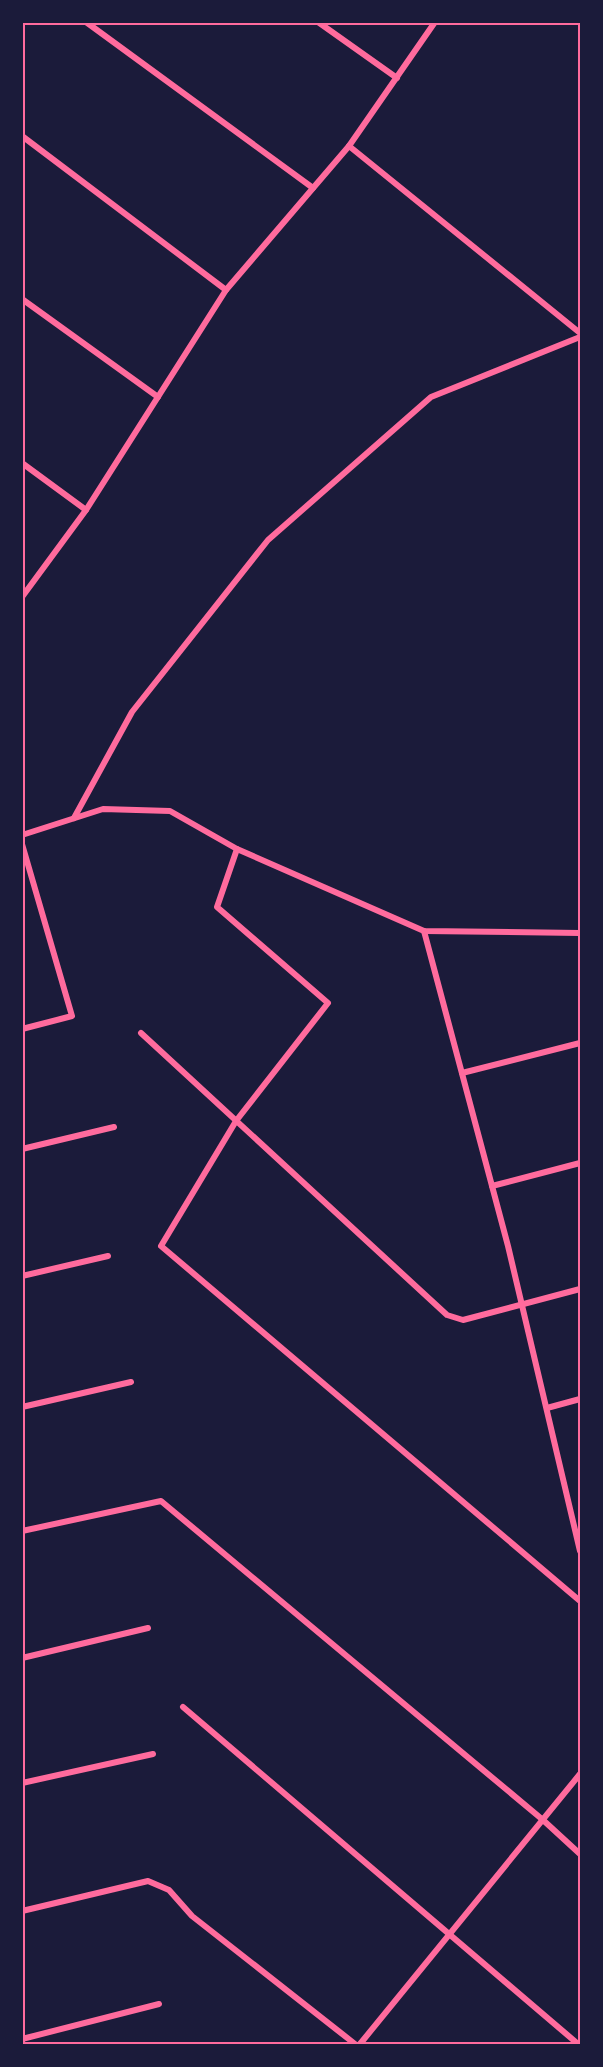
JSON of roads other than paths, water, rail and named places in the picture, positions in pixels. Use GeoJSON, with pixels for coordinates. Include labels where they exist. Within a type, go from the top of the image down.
{"type":"FeatureCollection","features":[{"type":"Feature","properties":{"kind":"street"},"geometry":{"type":"LineString","coordinates":[[86,22],[313,188]]}},
{"type":"Feature","properties":{"kind":"street"},"geometry":{"type":"LineString","coordinates":[[318,22],[397,78]]}},
{"type":"Feature","properties":{"kind":"street"},"geometry":{"type":"LineString","coordinates":[[22,597],[86,510],[226,290],[349,146],[435,22]]}},
{"type":"Feature","properties":{"kind":"street"},"geometry":{"type":"LineString","coordinates":[[22,136],[226,290]]}},
{"type":"Feature","properties":{"kind":"street"},"geometry":{"type":"LineString","coordinates":[[74,818],[132,712],[268,540],[431,397],[580,335],[349,146]]}},
{"type":"Feature","properties":{"kind":"street"},"geometry":{"type":"LineString","coordinates":[[22,299],[158,397]]}},
{"type":"Feature","properties":{"kind":"street"},"geometry":{"type":"LineString","coordinates":[[22,463],[86,510]]}},
{"type":"Feature","properties":{"kind":"street"},"geometry":{"type":"LineString","coordinates":[[22,835],[103,809],[170,812],[237,849],[424,931],[580,933]]}},
{"type":"Feature","properties":{"kind":"street"},"geometry":{"type":"LineString","coordinates":[[22,844],[72,1016],[22,1029]]}},
{"type":"Feature","properties":{"kind":"street"},"geometry":{"type":"LineString","coordinates":[[237,849],[217,907],[328,1003],[236,1121],[161,1246],[580,1602]]}},
{"type":"Feature","properties":{"kind":"street"},"geometry":{"type":"LineString","coordinates":[[424,931],[492,1186],[546,1408],[577,1520],[580,1551]]}},
{"type":"Feature","properties":{"kind":"street"},"geometry":{"type":"LineString","coordinates":[[141,1033],[447,1315],[463,1320],[580,1289]]}},
{"type":"Feature","properties":{"kind":"street"},"geometry":{"type":"LineString","coordinates":[[462,1073],[580,1043]]}},
{"type":"Feature","properties":{"kind":"street"},"geometry":{"type":"LineString","coordinates":[[22,1149],[114,1127]]}},
{"type":"Feature","properties":{"kind":"street"},"geometry":{"type":"LineString","coordinates":[[492,1186],[580,1163]]}},
{"type":"Feature","properties":{"kind":"street"},"geometry":{"type":"LineString","coordinates":[[22,1276],[108,1256]]}},
{"type":"Feature","properties":{"kind":"street"},"geometry":{"type":"LineString","coordinates":[[22,1407],[131,1382]]}},
{"type":"Feature","properties":{"kind":"street"},"geometry":{"type":"LineString","coordinates":[[546,1408],[580,1399]]}},
{"type":"Feature","properties":{"kind":"street"},"geometry":{"type":"LineString","coordinates":[[22,1531],[161,1501],[543,1820],[580,1854]]}},
{"type":"Feature","properties":{"kind":"street"},"geometry":{"type":"LineString","coordinates":[[22,1658],[148,1628]]}},
{"type":"Feature","properties":{"kind":"street"},"geometry":{"type":"LineString","coordinates":[[183,1707],[578,2044]]}},
{"type":"Feature","properties":{"kind":"street"},"geometry":{"type":"LineString","coordinates":[[22,1784],[153,1754]]}},
{"type":"Feature","properties":{"kind":"street"},"geometry":{"type":"LineString","coordinates":[[360,2044],[580,1774]]}},
{"type":"Feature","properties":{"kind":"street"},"geometry":{"type":"LineString","coordinates":[[22,1911],[148,1881],[169,1890],[192,1916],[355,2044]]}},
{"type":"Feature","properties":{"kind":"street"},"geometry":{"type":"LineString","coordinates":[[22,2039],[159,2004]]}}]}
